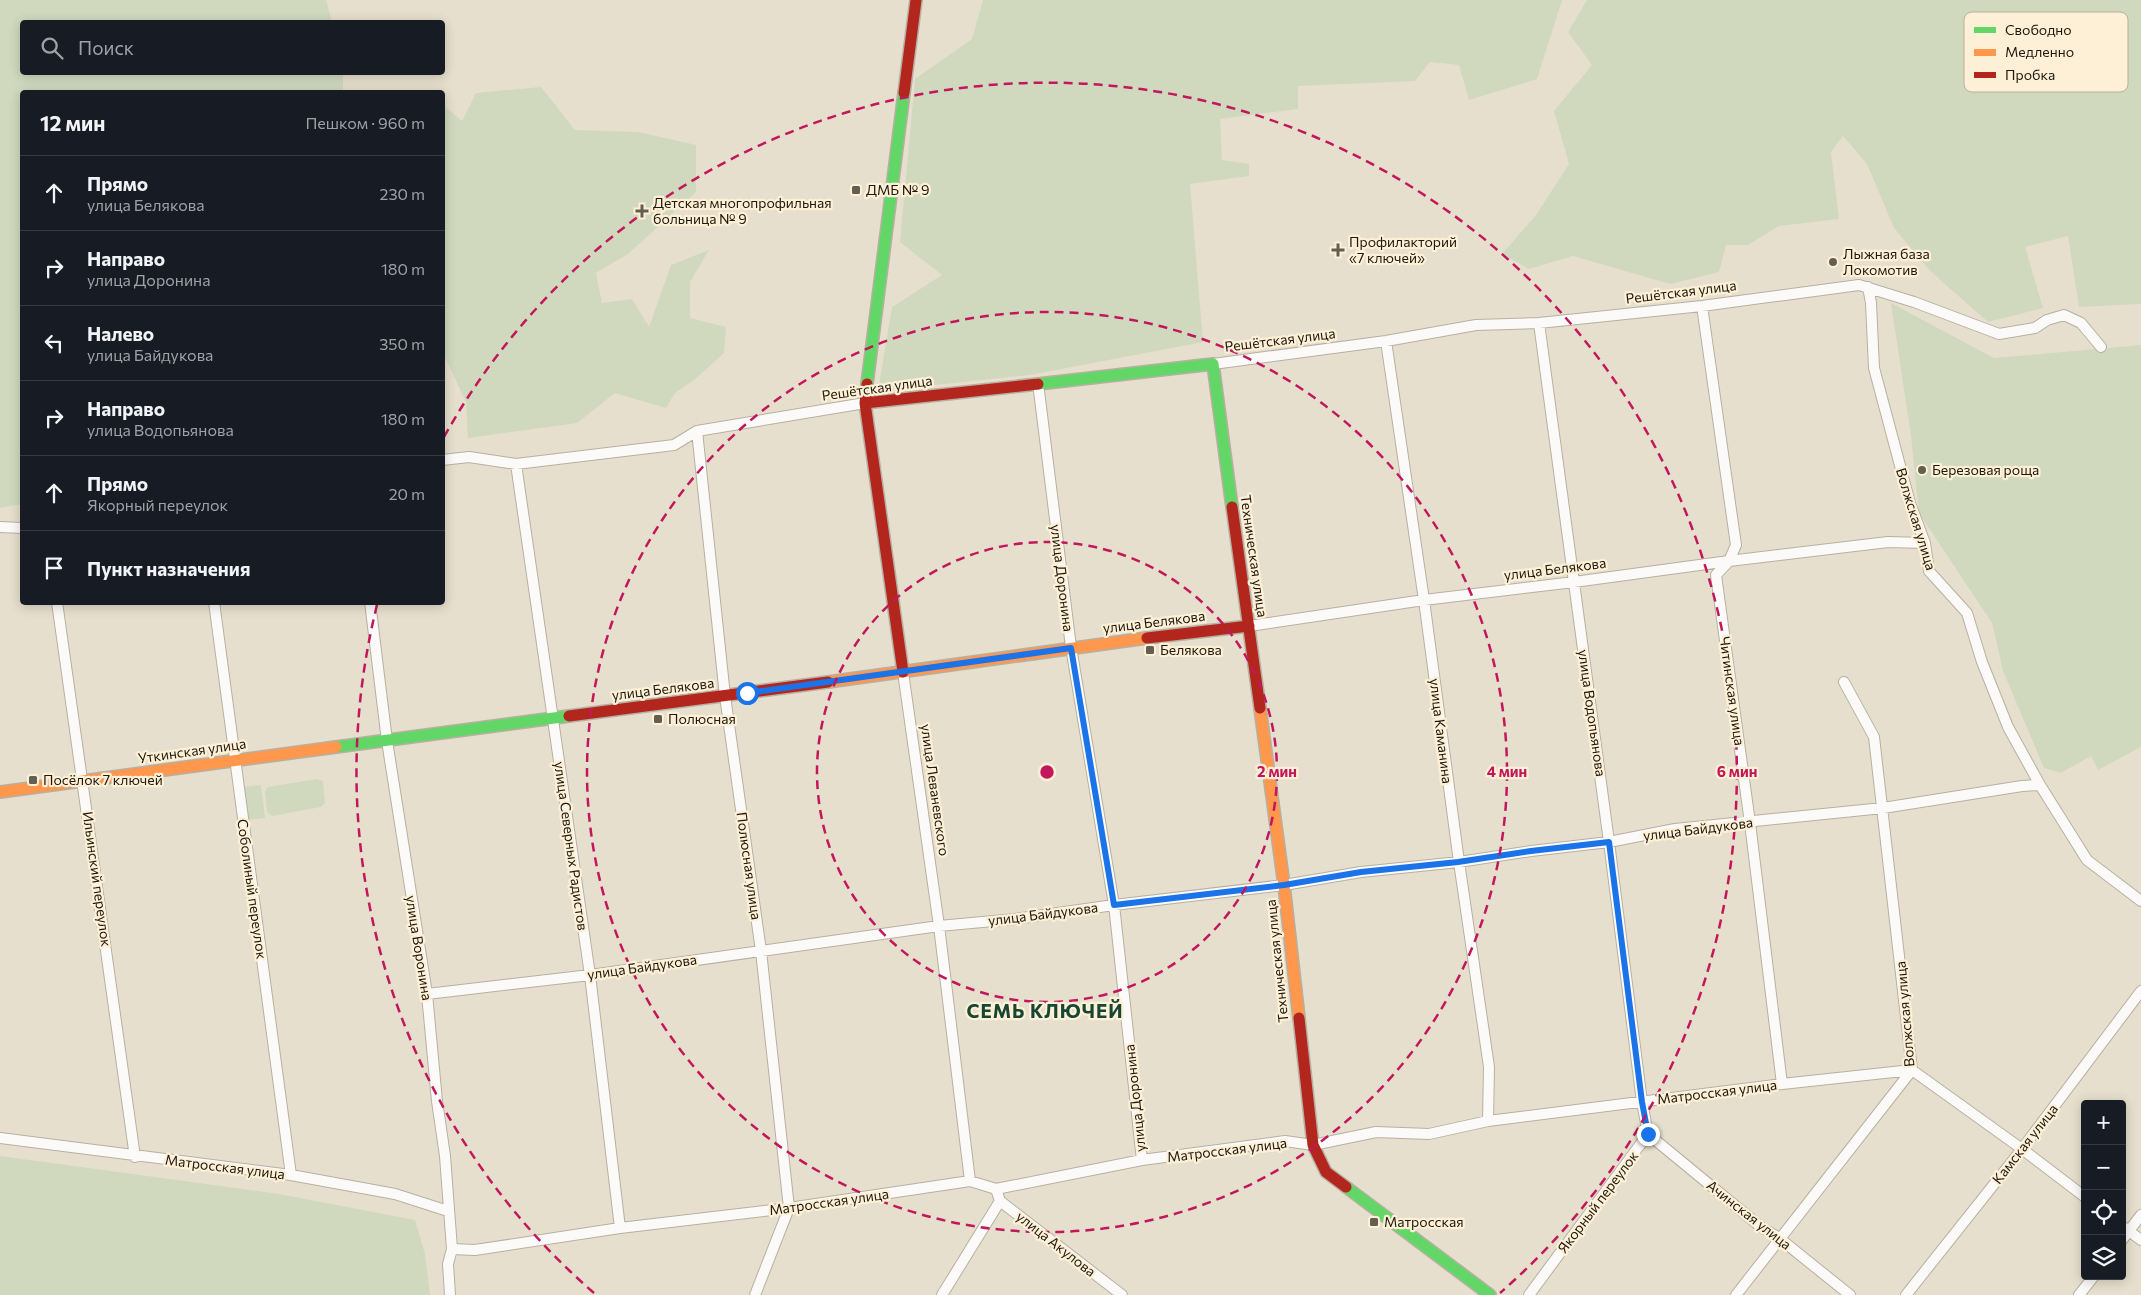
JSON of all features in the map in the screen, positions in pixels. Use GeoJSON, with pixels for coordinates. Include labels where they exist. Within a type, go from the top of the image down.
{"type":"FeatureCollection","features":[{"type":"Feature","properties":{"kind":"street","name":"улица Леваневского"},"geometry":{"type":"LineString","coordinates":[[916,0],[865,403],[939,926],[970,1181]]}},
{"type":"Feature","properties":{"kind":"street","name":"Решётская улица"},"geometry":{"type":"LineString","coordinates":[[445,460],[468,457],[516,464],[674,445],[697,431],[865,403],[1213,364],[1386,341],[1476,325],[1539,323],[1702,306],[1858,285],[1914,302],[1999,334],[2035,328],[2047,320],[2064,315],[2081,323],[2101,347]]}},
{"type":"Feature","properties":{"kind":"street","name":"Волжская улица"},"geometry":{"type":"LineString","coordinates":[[1868,287],[1871,303],[1874,368],[1910,503],[1925,543],[1929,571],[1967,613],[1982,662],[2008,728],[2040,785]]}},
{"type":"Feature","properties":{"kind":"street","name":"Читинская улица"},"geometry":{"type":"LineString","coordinates":[[1702,306],[1736,545],[1729,561],[1716,575],[1750,822],[1782,1084]]}},
{"type":"Feature","properties":{"kind":"street","name":"улица Водопьянова"},"geometry":{"type":"LineString","coordinates":[[1539,323],[1642,1102]]}},
{"type":"Feature","properties":{"kind":"street","name":"улица Каманина"},"geometry":{"type":"LineString","coordinates":[[1386,341],[1424,600],[1458,862],[1489,1067],[1488,1121]]}},
{"type":"Feature","properties":{"kind":"street","name":"Техническая улица"},"geometry":{"type":"LineString","coordinates":[[1213,364],[1284,885],[1313,1145],[1326,1172],[1490,1295]]}},
{"type":"Feature","properties":{"kind":"street","name":"улица Доронина"},"geometry":{"type":"LineString","coordinates":[[1038,383],[1071,648],[1114,905],[1142,1160]]}},
{"type":"Feature","properties":{"kind":"street","name":"Полюсная улица"},"geometry":{"type":"LineString","coordinates":[[697,431],[726,696],[761,951],[789,1208],[755,1295]]}},
{"type":"Feature","properties":{"kind":"street","name":"улица Северных Радистов"},"geometry":{"type":"LineString","coordinates":[[516,464],[590,975],[620,1228]]}},
{"type":"Feature","properties":{"kind":"street"},"geometry":{"type":"LineString","coordinates":[[0,527],[20,528]]}},
{"type":"Feature","properties":{"kind":"street","name":"улица Белякова"},"geometry":{"type":"LineString","coordinates":[[387,741],[1071,648],[1249,626],[1424,600],[1888,542],[1925,543]]}},
{"type":"Feature","properties":{"kind":"street","name":"Ильинский переулок"},"geometry":{"type":"LineString","coordinates":[[57,605],[134,1156]]}},
{"type":"Feature","properties":{"kind":"street","name":"Соболиный переулок"},"geometry":{"type":"LineString","coordinates":[[214,605],[291,1175]]}},
{"type":"Feature","properties":{"kind":"street","name":"улица Воронина"},"geometry":{"type":"LineString","coordinates":[[370,605],[387,741],[427,994],[437,1100],[445,1156],[452,1249],[448,1264],[450,1295]]}},
{"type":"Feature","properties":{"kind":"street","name":"Волжская улица"},"geometry":{"type":"LineString","coordinates":[[1736,1295],[1912,1070],[1884,808],[1874,737],[1844,682]]}},
{"type":"Feature","properties":{"kind":"street","name":"Уткинская улица"},"geometry":{"type":"LineString","coordinates":[[0,792],[387,741]]}},
{"type":"Feature","properties":{"kind":"street"},"geometry":{"type":"LineString","coordinates":[[2040,785],[2087,860],[2141,901]]}},
{"type":"Feature","properties":{"kind":"street","name":"улица Байдукова"},"geometry":{"type":"LineString","coordinates":[[427,994],[590,975],[939,926],[1015,919],[1284,885],[1361,872],[1458,862],[1609,842],[1676,829],[1884,808],[2007,787],[2040,785]]}},
{"type":"Feature","properties":{"kind":"street","name":"Камская улица"},"geometry":{"type":"LineString","coordinates":[[1906,1295],[2022,1149],[2141,991]]}},
{"type":"Feature","properties":{"kind":"street"},"geometry":{"type":"LineString","coordinates":[[1912,1070],[2081,1194]]}},
{"type":"Feature","properties":{"kind":"street","name":"Матросская улица"},"geometry":{"type":"LineString","coordinates":[[452,1249],[475,1250],[620,1228],[789,1208],[970,1181],[996,1189],[1142,1160],[1285,1140],[1313,1145],[1376,1132],[1429,1134],[1488,1121],[1782,1084],[1912,1070]]}},
{"type":"Feature","properties":{"kind":"street"},"geometry":{"type":"LineString","coordinates":[[1642,1102],[1648,1134]]}},
{"type":"Feature","properties":{"kind":"street","name":"Ачинская улица"},"geometry":{"type":"LineString","coordinates":[[1648,1134],[1761,1228],[1779,1238],[1850,1295]]}},
{"type":"Feature","properties":{"kind":"street","name":"Якорный переулок"},"geometry":{"type":"LineString","coordinates":[[1529,1295],[1648,1134]]}},
{"type":"Feature","properties":{"kind":"street","name":"Матросская улица"},"geometry":{"type":"LineString","coordinates":[[0,1138],[291,1175],[395,1194],[448,1211]]}},
{"type":"Feature","properties":{"kind":"street"},"geometry":{"type":"LineString","coordinates":[[942,1295],[1000,1201],[996,1189]]}},
{"type":"Feature","properties":{"kind":"street","name":"улица Акулова"},"geometry":{"type":"LineString","coordinates":[[1000,1201],[1122,1295]]}},
{"type":"Feature","properties":{"kind":"street"},"geometry":{"type":"LineString","coordinates":[[2141,1216],[2126,1228],[2141,1240]]}},
{"type":"Feature","properties":{"kind":"street"},"geometry":{"type":"LineString","coordinates":[[2079,1295],[2091,1280]]}},
{"type":"Feature","properties":{"kind":"green space"},"geometry":{"type":"Polygon","coordinates":[[[0,0],[326,0],[331,20],[20,20],[20,75],[343,75],[343,90],[20,90],[20,504],[0,508],[0,0]]]}},
{"type":"Feature","properties":{"kind":"green space"},"geometry":{"type":"Polygon","coordinates":[[[983,0],[1562,0],[1537,79],[1469,100],[1459,65],[1430,62],[1415,81],[1298,86],[1298,109],[1220,119],[1222,160],[1249,164],[1249,176],[1190,184],[1203,342],[1030,375],[878,391],[892,307],[942,275],[900,242],[915,79],[972,39],[983,0]]]}},
{"type":"Feature","properties":{"kind":"green space"},"geometry":{"type":"Polygon","coordinates":[[[1587,0],[2141,0],[2141,304],[2079,307],[2068,236],[2025,247],[2043,308],[1988,322],[1930,271],[1894,228],[1867,164],[1843,136],[1831,152],[1839,219],[1779,226],[1748,245],[1726,245],[1719,272],[1670,284],[1573,256],[1529,269],[1502,254],[1536,215],[1569,164],[1554,111],[1592,65],[1568,32],[1587,0]]]}},
{"type":"Feature","properties":{"kind":"green space"},"geometry":{"type":"Polygon","coordinates":[[[541,87],[575,130],[639,132],[696,145],[696,192],[628,254],[596,273],[602,303],[632,299],[649,327],[671,265],[709,250],[690,282],[690,318],[726,327],[724,353],[694,380],[675,393],[666,408],[615,393],[577,423],[468,438],[466,402],[445,357],[445,107],[462,121],[476,93],[541,87]]]}},
{"type":"Feature","properties":{"kind":"green space"},"geometry":{"type":"Polygon","coordinates":[[[1891,303],[1994,358],[2141,345],[2141,747],[2098,770],[2091,756],[2061,773],[2044,768],[2003,671],[1992,623],[1919,513],[1911,436],[1891,303]]]}},
{"type":"Feature","properties":{"kind":"green space"},"geometry":{"type":"Polygon","coordinates":[[[317,779],[323,781],[325,803],[321,807],[272,816],[267,812],[265,791],[268,787],[317,779]]]}},
{"type":"Feature","properties":{"kind":"green space"},"geometry":{"type":"Polygon","coordinates":[[[261,785],[265,818],[248,820],[244,787],[261,785]]]}},
{"type":"Feature","properties":{"kind":"green space"},"geometry":{"type":"Polygon","coordinates":[[[0,1156],[279,1194],[415,1220],[425,1254],[430,1295],[0,1295],[0,1156]]]}},
{"type":"Feature","properties":{"kind":"traffic: fast"},"geometry":{"type":"LineString","coordinates":[[867,384],[904,93]]}},
{"type":"Feature","properties":{"kind":"traffic: fast"},"geometry":{"type":"LineString","coordinates":[[1038,384],[1213,364],[1232,507]]}},
{"type":"Feature","properties":{"kind":"traffic: fast"},"geometry":{"type":"LineString","coordinates":[[336,747],[569,716]]}},
{"type":"Feature","properties":{"kind":"traffic: fast"},"geometry":{"type":"LineString","coordinates":[[1346,1187],[1490,1295]]}},
{"type":"Feature","properties":{"kind":"traffic: slow"},"geometry":{"type":"LineString","coordinates":[[828,682],[1147,638]]}},
{"type":"Feature","properties":{"kind":"traffic: slow"},"geometry":{"type":"LineString","coordinates":[[1260,708],[1284,885],[1299,1018]]}},
{"type":"Feature","properties":{"kind":"traffic: slow"},"geometry":{"type":"LineString","coordinates":[[0,792],[336,747]]}},
{"type":"Feature","properties":{"kind":"traffic: jam"},"geometry":{"type":"LineString","coordinates":[[904,93],[916,0]]}},
{"type":"Feature","properties":{"kind":"traffic: jam"},"geometry":{"type":"LineString","coordinates":[[867,384],[865,403],[903,672]]}},
{"type":"Feature","properties":{"kind":"traffic: jam"},"geometry":{"type":"LineString","coordinates":[[865,403],[1038,384]]}},
{"type":"Feature","properties":{"kind":"traffic: jam"},"geometry":{"type":"LineString","coordinates":[[1232,507],[1260,708]]}},
{"type":"Feature","properties":{"kind":"traffic: jam"},"geometry":{"type":"LineString","coordinates":[[1147,638],[1249,626]]}},
{"type":"Feature","properties":{"kind":"traffic: jam"},"geometry":{"type":"LineString","coordinates":[[569,716],[828,682]]}},
{"type":"Feature","properties":{"kind":"traffic: jam"},"geometry":{"type":"LineString","coordinates":[[1299,1018],[1313,1145],[1326,1172],[1346,1187]]}},
{"type":"Feature","properties":{"kind":"place","name":"ДМБ № 9"},"geometry":{"type":"Point","coordinates":[856,190]}},
{"type":"Feature","properties":{"kind":"place","name":"Детская многопрофильная больница № 9"},"geometry":{"type":"Point","coordinates":[642,211]}},
{"type":"Feature","properties":{"kind":"place","name":"Профилакторий «7 ключей»"},"geometry":{"type":"Point","coordinates":[1338,250]}},
{"type":"Feature","properties":{"kind":"place","name":"Лыжная база Локомотив"},"geometry":{"type":"Point","coordinates":[1833,262]}},
{"type":"Feature","properties":{"kind":"place","name":"Березовая роща"},"geometry":{"type":"Point","coordinates":[1922,470]}},
{"type":"Feature","properties":{"kind":"place","name":"Белякова"},"geometry":{"type":"Point","coordinates":[1150,650]}},
{"type":"Feature","properties":{"kind":"place","name":"Полюсная"},"geometry":{"type":"Point","coordinates":[658,719]}},
{"type":"Feature","properties":{"kind":"place","name":"Посёлок 7 ключей"},"geometry":{"type":"Point","coordinates":[33,780]}},
{"type":"Feature","properties":{"kind":"place","name":"Матросская"},"geometry":{"type":"Point","coordinates":[1374,1222]}},
{"type":"Feature","properties":{"kind":"district","name":"СЕМЬ КЛЮЧЕЙ"},"geometry":{"type":"Point","coordinates":[1045,1011]}},
{"type":"Feature","properties":{"kind":"route"},"geometry":{"type":"LineString","coordinates":[[747,693],[1071,648],[1114,905],[1284,885],[1361,872],[1458,862],[1609,842],[1642,1102],[1648,1134]]}}]}
